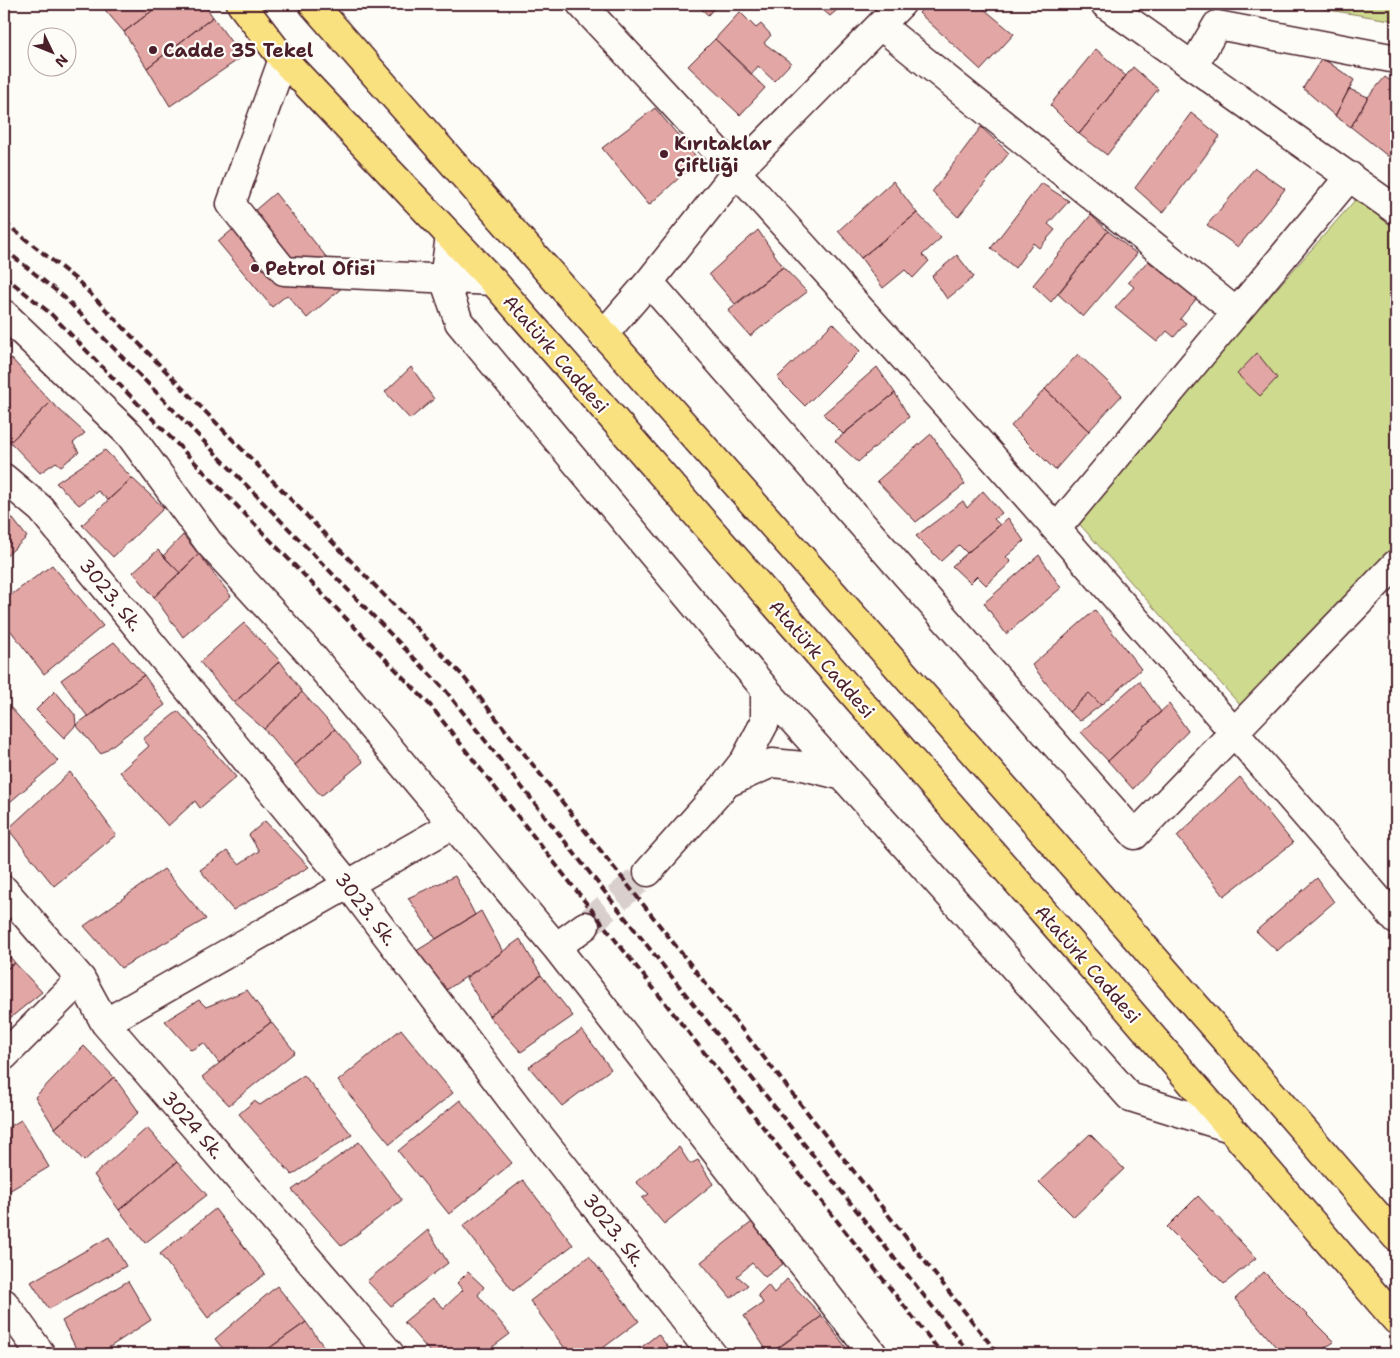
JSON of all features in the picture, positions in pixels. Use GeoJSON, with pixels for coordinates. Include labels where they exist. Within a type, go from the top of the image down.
{"type":"FeatureCollection","features":[{"type":"Feature","properties":{"kind":"highway","name":"Atatürk Caddesi"},"geometry":{"type":"LineString","coordinates":[[241,4],[283,58],[493,281],[1396,1320]]}},
{"type":"Feature","properties":{"kind":"highway"},"geometry":{"type":"LineString","coordinates":[[313,4],[603,335],[935,708],[1396,1237]]}},
{"type":"Feature","properties":{"kind":"street"},"geometry":{"type":"LineString","coordinates":[[581,4],[737,172],[1057,528],[1396,920]]}},
{"type":"Feature","properties":{"kind":"street"},"geometry":{"type":"LineString","coordinates":[[603,335],[649,282],[737,172],[901,4]]}},
{"type":"Feature","properties":{"kind":"street"},"geometry":{"type":"LineString","coordinates":[[1105,4],[1194,65],[1396,210]]}},
{"type":"Feature","properties":{"kind":"street"},"geometry":{"type":"LineString","coordinates":[[1194,65],[1217,25],[1396,58]]}},
{"type":"Feature","properties":{"kind":"street"},"geometry":{"type":"LineString","coordinates":[[881,26],[1236,312]]}},
{"type":"Feature","properties":{"kind":"street"},"geometry":{"type":"LineString","coordinates":[[283,58],[231,204],[284,271],[493,281]]}},
{"type":"Feature","properties":{"kind":"street"},"geometry":{"type":"LineString","coordinates":[[1057,528],[1350,176]]}},
{"type":"Feature","properties":{"kind":"street"},"geometry":{"type":"LineString","coordinates":[[450,236],[444,279],[459,322],[765,689],[1130,1098],[1230,1128]]}},
{"type":"Feature","properties":{"kind":"street"},"geometry":{"type":"LineString","coordinates":[[649,282],[1135,836],[1396,564]]}},
{"type":"Feature","properties":{"kind":"street"},"geometry":{"type":"LineString","coordinates":[[4,314],[130,435],[209,543],[306,649],[556,947],[873,1354]]}},
{"type":"Feature","properties":{"kind":"street","name":"3023. Sk."},"geometry":{"type":"LineString","coordinates":[[4,478],[41,509],[348,884],[530,1124],[712,1354]]}},
{"type":"Feature","properties":{"kind":"street"},"geometry":{"type":"LineString","coordinates":[[648,872],[745,760],[765,722],[765,689]]}},
{"type":"Feature","properties":{"kind":"street"},"geometry":{"type":"LineString","coordinates":[[726,784],[772,763],[803,766],[843,776]]}},
{"type":"Feature","properties":{"kind":"street"},"geometry":{"type":"LineString","coordinates":[[105,1022],[454,824]]}},
{"type":"Feature","properties":{"kind":"street","name":"3024 Sk."},"geometry":{"type":"LineString","coordinates":[[4,890],[81,979],[105,1022],[390,1354]]}},
{"type":"Feature","properties":{"kind":"street"},"geometry":{"type":"LineString","coordinates":[[556,947],[585,926]]}},
{"type":"Feature","properties":{"kind":"street"},"geometry":{"type":"LineString","coordinates":[[4,1056],[81,979]]}},
{"type":"Feature","properties":{"kind":"street"},"geometry":{"type":"LineString","coordinates":[[4,1303],[38,1353]]}},
{"type":"Feature","properties":{"kind":"green space"},"geometry":{"type":"Polygon","coordinates":[[[1292,4],[1396,4],[1396,21],[1292,4]]]}},
{"type":"Feature","properties":{"kind":"green space"},"geometry":{"type":"Polygon","coordinates":[[[1356,199],[1396,229],[1396,556],[1240,705],[1074,518],[1356,199]]]}},
{"type":"Feature","properties":{"kind":"building"},"geometry":{"type":"Polygon","coordinates":[[[100,4],[161,4],[124,32],[100,4]]]}},
{"type":"Feature","properties":{"kind":"building","name":"Cadde 35 Tekel"},"geometry":{"type":"Polygon","coordinates":[[[161,4],[204,4],[213,17],[147,68],[124,32],[161,4]]]}},
{"type":"Feature","properties":{"kind":"building"},"geometry":{"type":"Polygon","coordinates":[[[696,4],[718,4],[708,15],[696,4]]]}},
{"type":"Feature","properties":{"kind":"building"},"geometry":{"type":"Polygon","coordinates":[[[816,4],[844,4],[830,16],[816,4]]]}},
{"type":"Feature","properties":{"kind":"building"},"geometry":{"type":"Polygon","coordinates":[[[927,4],[978,4],[1014,34],[981,70],[919,13],[927,4]]]}},
{"type":"Feature","properties":{"kind":"building"},"geometry":{"type":"Polygon","coordinates":[[[740,12],[756,28],[761,24],[771,35],[764,43],[791,63],[774,81],[758,66],[752,74],[715,39],[740,12]]]}},
{"type":"Feature","properties":{"kind":"building"},"geometry":{"type":"Polygon","coordinates":[[[213,17],[242,57],[170,106],[147,68],[213,17]]]}},
{"type":"Feature","properties":{"kind":"building"},"geometry":{"type":"Polygon","coordinates":[[[715,39],[765,88],[740,115],[688,66],[715,39]]]}},
{"type":"Feature","properties":{"kind":"building"},"geometry":{"type":"Polygon","coordinates":[[[1096,49],[1126,76],[1079,134],[1050,105],[1096,49]]]}},
{"type":"Feature","properties":{"kind":"building"},"geometry":{"type":"Polygon","coordinates":[[[1322,58],[1354,80],[1335,116],[1303,88],[1322,58]]]}},
{"type":"Feature","properties":{"kind":"building"},"geometry":{"type":"Polygon","coordinates":[[[1133,67],[1158,89],[1107,155],[1079,134],[1133,67]]]}},
{"type":"Feature","properties":{"kind":"building"},"geometry":{"type":"Polygon","coordinates":[[[1385,77],[1396,85],[1396,147],[1389,157],[1351,127],[1368,97],[1385,77]]]}},
{"type":"Feature","properties":{"kind":"building"},"geometry":{"type":"Polygon","coordinates":[[[1349,89],[1368,97],[1351,127],[1335,116],[1349,89]]]}},
{"type":"Feature","properties":{"kind":"building"},"geometry":{"type":"Polygon","coordinates":[[[655,108],[699,160],[649,205],[602,148],[655,108]]]}},
{"type":"Feature","properties":{"kind":"building"},"geometry":{"type":"Polygon","coordinates":[[[1191,113],[1220,136],[1163,213],[1135,188],[1191,113]]]}},
{"type":"Feature","properties":{"kind":"building"},"geometry":{"type":"Polygon","coordinates":[[[981,127],[1009,153],[958,217],[932,192],[981,127]]]}},
{"type":"Feature","properties":{"kind":"building"},"geometry":{"type":"Polygon","coordinates":[[[1255,168],[1285,189],[1238,247],[1207,225],[1255,168]]]}},
{"type":"Feature","properties":{"kind":"building"},"geometry":{"type":"Polygon","coordinates":[[[893,181],[917,213],[861,258],[838,231],[893,181]]]}},
{"type":"Feature","properties":{"kind":"building"},"geometry":{"type":"Polygon","coordinates":[[[1041,183],[1069,201],[1048,224],[1055,230],[1039,248],[1033,243],[1015,268],[991,248],[1041,183]]]}},
{"type":"Feature","properties":{"kind":"building"},"geometry":{"type":"Polygon","coordinates":[[[275,193],[328,259],[323,263],[344,286],[307,318],[287,295],[272,307],[218,242],[275,193]]]}},
{"type":"Feature","properties":{"kind":"building"},"geometry":{"type":"Polygon","coordinates":[[[917,213],[941,238],[922,255],[929,261],[913,278],[905,270],[883,288],[861,258],[917,213]]]}},
{"type":"Feature","properties":{"kind":"building"},"geometry":{"type":"Polygon","coordinates":[[[1091,215],[1108,231],[1051,302],[1033,285],[1091,215]]]}},
{"type":"Feature","properties":{"kind":"building"},"geometry":{"type":"Polygon","coordinates":[[[758,230],[783,267],[735,304],[709,274],[758,230]]]}},
{"type":"Feature","properties":{"kind":"building"},"geometry":{"type":"Polygon","coordinates":[[[1108,231],[1137,254],[1083,317],[1058,294],[1108,231]]]}},
{"type":"Feature","properties":{"kind":"building"},"geometry":{"type":"Polygon","coordinates":[[[957,255],[974,277],[947,299],[932,276],[957,255]]]}},
{"type":"Feature","properties":{"kind":"building"},"geometry":{"type":"Polygon","coordinates":[[[1157,260],[1197,298],[1180,319],[1186,323],[1174,337],[1167,331],[1157,342],[1115,308],[1134,287],[1128,282],[1148,261],[1153,265],[1157,260]]]}},
{"type":"Feature","properties":{"kind":"building"},"geometry":{"type":"Polygon","coordinates":[[[783,267],[807,292],[750,336],[728,311],[783,267]]]}},
{"type":"Feature","properties":{"kind":"building"},"geometry":{"type":"Polygon","coordinates":[[[833,323],[860,351],[805,406],[777,378],[833,323]]]}},
{"type":"Feature","properties":{"kind":"building"},"geometry":{"type":"Polygon","coordinates":[[[1257,353],[1277,378],[1260,396],[1237,374],[1257,353]]]}},
{"type":"Feature","properties":{"kind":"building"},"geometry":{"type":"Polygon","coordinates":[[[1078,354],[1122,395],[1089,431],[1045,389],[1078,354]]]}},
{"type":"Feature","properties":{"kind":"building"},"geometry":{"type":"Polygon","coordinates":[[[11,358],[51,402],[10,442],[4,436],[4,366],[11,358]]]}},
{"type":"Feature","properties":{"kind":"building"},"geometry":{"type":"Polygon","coordinates":[[[411,367],[434,399],[410,419],[385,392],[411,367]]]}},
{"type":"Feature","properties":{"kind":"building"},"geometry":{"type":"Polygon","coordinates":[[[877,367],[895,393],[843,434],[823,414],[877,367]]]}},
{"type":"Feature","properties":{"kind":"building"},"geometry":{"type":"Polygon","coordinates":[[[1045,389],[1089,431],[1055,470],[1011,426],[1045,389]]]}},
{"type":"Feature","properties":{"kind":"building"},"geometry":{"type":"Polygon","coordinates":[[[895,393],[909,417],[858,462],[835,441],[895,393]]]}},
{"type":"Feature","properties":{"kind":"building"},"geometry":{"type":"Polygon","coordinates":[[[51,402],[85,433],[73,443],[79,452],[61,466],[56,462],[40,473],[10,442],[51,402]]]}},
{"type":"Feature","properties":{"kind":"building"},"geometry":{"type":"Polygon","coordinates":[[[931,434],[965,484],[916,522],[877,481],[931,434]]]}},
{"type":"Feature","properties":{"kind":"building"},"geometry":{"type":"Polygon","coordinates":[[[105,450],[132,478],[108,500],[98,491],[79,505],[56,483],[105,450]]]}},
{"type":"Feature","properties":{"kind":"building"},"geometry":{"type":"Polygon","coordinates":[[[132,478],[164,508],[113,557],[82,525],[132,478]]]}},
{"type":"Feature","properties":{"kind":"building"},"geometry":{"type":"Polygon","coordinates":[[[983,491],[1002,513],[994,519],[1000,525],[967,553],[959,545],[941,561],[916,536],[963,501],[967,508],[983,491]]]}},
{"type":"Feature","properties":{"kind":"building"},"geometry":{"type":"Polygon","coordinates":[[[6,510],[27,537],[4,558],[4,512],[6,510]]]}},
{"type":"Feature","properties":{"kind":"building"},"geometry":{"type":"Polygon","coordinates":[[[1008,518],[1024,541],[1006,557],[1011,562],[986,585],[977,576],[970,583],[952,566],[1008,518]]]}},
{"type":"Feature","properties":{"kind":"building"},"geometry":{"type":"Polygon","coordinates":[[[183,535],[199,554],[180,573],[163,556],[183,535]]]}},
{"type":"Feature","properties":{"kind":"building"},"geometry":{"type":"Polygon","coordinates":[[[158,550],[180,573],[154,597],[133,572],[158,550]]]}},
{"type":"Feature","properties":{"kind":"building"},"geometry":{"type":"Polygon","coordinates":[[[199,554],[231,596],[183,637],[154,597],[199,554]]]}},
{"type":"Feature","properties":{"kind":"building"},"geometry":{"type":"Polygon","coordinates":[[[1039,555],[1061,588],[1006,634],[984,603],[1039,555]]]}},
{"type":"Feature","properties":{"kind":"building"},"geometry":{"type":"Polygon","coordinates":[[[52,565],[103,626],[44,674],[4,622],[4,600],[52,565]]]}},
{"type":"Feature","properties":{"kind":"building"},"geometry":{"type":"Polygon","coordinates":[[[1095,610],[1141,669],[1101,705],[1089,693],[1069,712],[1032,665],[1095,610]]]}},
{"type":"Feature","properties":{"kind":"building"},"geometry":{"type":"Polygon","coordinates":[[[244,623],[280,661],[234,703],[200,662],[244,623]]]}},
{"type":"Feature","properties":{"kind":"building"},"geometry":{"type":"Polygon","coordinates":[[[114,642],[144,675],[88,717],[61,680],[114,642]]]}},
{"type":"Feature","properties":{"kind":"building"},"geometry":{"type":"Polygon","coordinates":[[[280,661],[302,692],[264,729],[234,703],[280,661]]]}},
{"type":"Feature","properties":{"kind":"building"},"geometry":{"type":"Polygon","coordinates":[[[144,675],[165,705],[101,754],[76,725],[144,675]]]}},
{"type":"Feature","properties":{"kind":"building"},"geometry":{"type":"Polygon","coordinates":[[[1139,681],[1161,712],[1108,761],[1081,732],[1139,681]]]}},
{"type":"Feature","properties":{"kind":"building"},"geometry":{"type":"Polygon","coordinates":[[[55,691],[75,715],[76,725],[64,738],[36,710],[55,691]]]}},
{"type":"Feature","properties":{"kind":"building"},"geometry":{"type":"Polygon","coordinates":[[[302,692],[335,729],[295,765],[264,729],[302,692]]]}},
{"type":"Feature","properties":{"kind":"building"},"geometry":{"type":"Polygon","coordinates":[[[1089,693],[1101,705],[1080,721],[1069,712],[1089,693]]]}},
{"type":"Feature","properties":{"kind":"building"},"geometry":{"type":"Polygon","coordinates":[[[1169,704],[1188,731],[1133,789],[1108,761],[1169,704]]]}},
{"type":"Feature","properties":{"kind":"building"},"geometry":{"type":"Polygon","coordinates":[[[11,708],[58,761],[4,807],[4,714],[11,708]]]}},
{"type":"Feature","properties":{"kind":"building"},"geometry":{"type":"Polygon","coordinates":[[[178,711],[236,777],[200,808],[195,801],[168,826],[120,772],[149,746],[143,739],[178,711]]]}},
{"type":"Feature","properties":{"kind":"building"},"geometry":{"type":"Polygon","coordinates":[[[335,729],[363,762],[321,796],[295,765],[335,729]]]}},
{"type":"Feature","properties":{"kind":"building"},"geometry":{"type":"Polygon","coordinates":[[[70,772],[116,835],[54,886],[8,829],[70,772]]]}},
{"type":"Feature","properties":{"kind":"building"},"geometry":{"type":"Polygon","coordinates":[[[1240,777],[1293,843],[1224,896],[1177,836],[1240,777]]]}},
{"type":"Feature","properties":{"kind":"building"},"geometry":{"type":"Polygon","coordinates":[[[265,821],[309,867],[233,910],[200,870],[227,851],[239,864],[259,851],[249,835],[265,821]]]}},
{"type":"Feature","properties":{"kind":"building"},"geometry":{"type":"Polygon","coordinates":[[[164,869],[206,919],[121,968],[84,926],[164,869]]]}},
{"type":"Feature","properties":{"kind":"building"},"geometry":{"type":"Polygon","coordinates":[[[455,876],[475,915],[436,939],[408,898],[455,876]]]}},
{"type":"Feature","properties":{"kind":"building"},"geometry":{"type":"Polygon","coordinates":[[[1317,878],[1334,902],[1277,951],[1256,931],[1317,878]]]}},
{"type":"Feature","properties":{"kind":"building"},"geometry":{"type":"Polygon","coordinates":[[[481,911],[503,952],[439,995],[413,953],[481,911]]]}},
{"type":"Feature","properties":{"kind":"building"},"geometry":{"type":"Polygon","coordinates":[[[520,939],[541,975],[489,1016],[466,978],[520,939]]]}},
{"type":"Feature","properties":{"kind":"building"},"geometry":{"type":"Polygon","coordinates":[[[4,949],[15,963],[4,971],[4,949]]]}},
{"type":"Feature","properties":{"kind":"building"},"geometry":{"type":"Polygon","coordinates":[[[15,963],[42,992],[4,1023],[4,971],[15,963]]]}},
{"type":"Feature","properties":{"kind":"building"},"geometry":{"type":"Polygon","coordinates":[[[541,975],[573,1016],[521,1052],[489,1016],[541,975]]]}},
{"type":"Feature","properties":{"kind":"building"},"geometry":{"type":"Polygon","coordinates":[[[247,990],[271,1022],[219,1063],[204,1043],[191,1050],[165,1021],[199,1000],[206,1007],[247,990]]]}},
{"type":"Feature","properties":{"kind":"building"},"geometry":{"type":"Polygon","coordinates":[[[271,1022],[295,1052],[229,1105],[202,1077],[271,1022]]]}},
{"type":"Feature","properties":{"kind":"building"},"geometry":{"type":"Polygon","coordinates":[[[401,1029],[453,1093],[390,1144],[338,1081],[401,1029]]]}},
{"type":"Feature","properties":{"kind":"building"},"geometry":{"type":"Polygon","coordinates":[[[582,1030],[611,1069],[562,1106],[529,1067],[582,1030]]]}},
{"type":"Feature","properties":{"kind":"building"},"geometry":{"type":"Polygon","coordinates":[[[84,1046],[114,1077],[55,1128],[35,1097],[84,1046]]]}},
{"type":"Feature","properties":{"kind":"building"},"geometry":{"type":"Polygon","coordinates":[[[304,1075],[352,1135],[292,1175],[239,1114],[254,1101],[260,1105],[304,1075]]]}},
{"type":"Feature","properties":{"kind":"building"},"geometry":{"type":"Polygon","coordinates":[[[114,1077],[139,1112],[84,1161],[55,1128],[114,1077]]]}},
{"type":"Feature","properties":{"kind":"building"},"geometry":{"type":"Polygon","coordinates":[[[460,1100],[512,1163],[449,1214],[398,1151],[460,1100]]]}},
{"type":"Feature","properties":{"kind":"building"},"geometry":{"type":"Polygon","coordinates":[[[21,1120],[49,1167],[4,1194],[4,1130],[21,1120]]]}},
{"type":"Feature","properties":{"kind":"building"},"geometry":{"type":"Polygon","coordinates":[[[147,1128],[177,1162],[119,1210],[94,1175],[147,1128]]]}},
{"type":"Feature","properties":{"kind":"building"},"geometry":{"type":"Polygon","coordinates":[[[1090,1134],[1124,1169],[1074,1217],[1039,1182],[1090,1134]]]}},
{"type":"Feature","properties":{"kind":"building"},"geometry":{"type":"Polygon","coordinates":[[[359,1142],[402,1200],[342,1246],[292,1190],[359,1142]]]}},
{"type":"Feature","properties":{"kind":"building"},"geometry":{"type":"Polygon","coordinates":[[[679,1147],[690,1164],[698,1160],[713,1184],[664,1224],[642,1198],[649,1194],[636,1182],[679,1147]]]}},
{"type":"Feature","properties":{"kind":"building"},"geometry":{"type":"Polygon","coordinates":[[[177,1162],[207,1195],[145,1243],[119,1210],[177,1162]]]}},
{"type":"Feature","properties":{"kind":"building"},"geometry":{"type":"Polygon","coordinates":[[[523,1180],[573,1245],[513,1291],[463,1226],[523,1180]]]}},
{"type":"Feature","properties":{"kind":"building"},"geometry":{"type":"Polygon","coordinates":[[[1198,1196],[1256,1258],[1224,1284],[1167,1227],[1198,1196]]]}},
{"type":"Feature","properties":{"kind":"building"},"geometry":{"type":"Polygon","coordinates":[[[215,1209],[265,1274],[208,1318],[160,1254],[215,1209]]]}},
{"type":"Feature","properties":{"kind":"building"},"geometry":{"type":"Polygon","coordinates":[[[752,1222],[783,1264],[765,1277],[752,1263],[737,1276],[748,1285],[731,1298],[701,1262],[752,1222]]]}},
{"type":"Feature","properties":{"kind":"building"},"geometry":{"type":"Polygon","coordinates":[[[428,1230],[448,1263],[391,1306],[367,1281],[428,1230]]]}},
{"type":"Feature","properties":{"kind":"building"},"geometry":{"type":"Polygon","coordinates":[[[109,1237],[126,1266],[49,1309],[31,1282],[109,1237]]]}},
{"type":"Feature","properties":{"kind":"building"},"geometry":{"type":"Polygon","coordinates":[[[589,1256],[639,1321],[595,1354],[569,1354],[530,1301],[589,1256]]]}},
{"type":"Feature","properties":{"kind":"building"},"geometry":{"type":"Polygon","coordinates":[[[468,1272],[484,1287],[478,1295],[510,1334],[483,1354],[432,1354],[404,1322],[433,1298],[444,1308],[463,1290],[457,1283],[468,1272]]]}},
{"type":"Feature","properties":{"kind":"building"},"geometry":{"type":"Polygon","coordinates":[[[1264,1272],[1334,1342],[1315,1354],[1282,1354],[1235,1299],[1264,1272]]]}},
{"type":"Feature","properties":{"kind":"building"},"geometry":{"type":"Polygon","coordinates":[[[787,1279],[822,1316],[769,1354],[744,1316],[763,1303],[758,1295],[768,1285],[774,1293],[787,1279]]]}},
{"type":"Feature","properties":{"kind":"building"},"geometry":{"type":"Polygon","coordinates":[[[128,1281],[151,1320],[99,1354],[79,1354],[62,1321],[128,1281]]]}},
{"type":"Feature","properties":{"kind":"building"},"geometry":{"type":"Polygon","coordinates":[[[277,1286],[306,1322],[261,1354],[227,1354],[215,1339],[277,1286]]]}},
{"type":"Feature","properties":{"kind":"building"},"geometry":{"type":"Polygon","coordinates":[[[822,1316],[848,1350],[842,1354],[780,1354],[777,1349],[822,1316]]]}},
{"type":"Feature","properties":{"kind":"building"},"geometry":{"type":"Polygon","coordinates":[[[306,1322],[329,1354],[261,1354],[306,1322]]]}},
{"type":"Feature","properties":{"kind":"building"},"geometry":{"type":"Polygon","coordinates":[[[658,1334],[673,1354],[633,1354],[658,1334]]]}},
{"type":"Feature","properties":{"kind":"building"},"geometry":{"type":"Polygon","coordinates":[[[4,1341],[12,1354],[4,1354],[4,1341]]]}},
{"type":"Feature","properties":{"kind":"building"},"geometry":{"type":"Polygon","coordinates":[[[521,1347],[526,1354],[511,1354],[521,1347]]]}},
{"type":"Feature","properties":{"kind":"tunnel"},"geometry":{"type":"LineString","coordinates":[[585,926],[648,872]]}},
{"type":"Feature","properties":{"kind":"railway"},"geometry":{"type":"LineString","coordinates":[[4,222],[78,281],[462,675],[998,1354]]}},
{"type":"Feature","properties":{"kind":"railway"},"geometry":{"type":"LineString","coordinates":[[4,249],[64,297],[446,691],[970,1354]]}},
{"type":"Feature","properties":{"kind":"railway"},"geometry":{"type":"LineString","coordinates":[[4,276],[50,313],[430,705],[942,1354]]}},
{"type":"Feature","properties":{"kind":"place","name":"Cadde 35 Tekel"},"geometry":{"type":"Point","coordinates":[153,50]}},
{"type":"Feature","properties":{"kind":"place","name":"Kırıtaklar Çiftliği"},"geometry":{"type":"Point","coordinates":[664,154]}},
{"type":"Feature","properties":{"kind":"place","name":"Petrol Ofisi"},"geometry":{"type":"Point","coordinates":[255,268]}}]}
